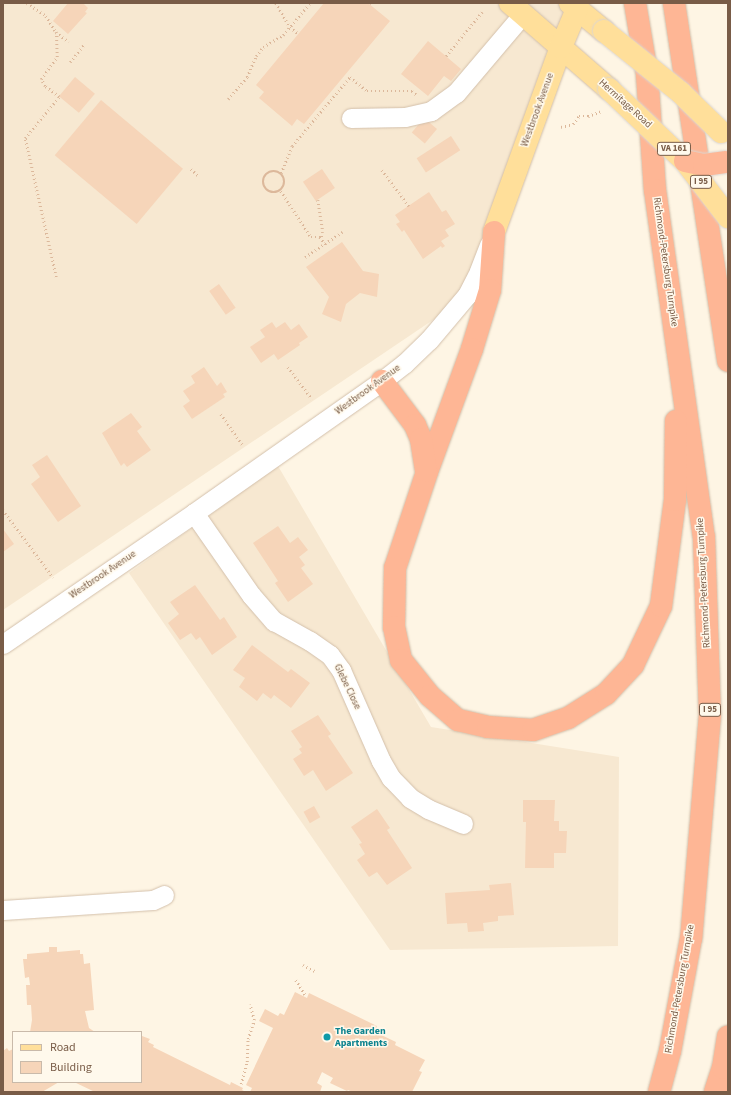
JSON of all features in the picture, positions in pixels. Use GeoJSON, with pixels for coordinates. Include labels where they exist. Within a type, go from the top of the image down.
{"type":"FeatureCollection","features":[{"type":"Feature","properties":{"kind":"highway","name":"Richmond-Petersburg Turnpike"},"geometry":{"type":"LineString","coordinates":[[635,3],[647,74],[655,190],[704,537],[710,714],[691,938],[670,1051],[659,1092]]}},
{"type":"Feature","properties":{"kind":"highway","name":"I 95"},"geometry":{"type":"LineString","coordinates":[[674,3],[728,361]]}},
{"type":"Feature","properties":{"kind":"highway"},"geometry":{"type":"LineString","coordinates":[[685,161],[704,165],[727,162]]}},
{"type":"Feature","properties":{"kind":"highway"},"geometry":{"type":"LineString","coordinates":[[494,232],[490,290],[472,349],[427,472],[395,568],[394,627],[401,660],[430,696],[458,720],[488,727],[533,730],[568,718],[606,694],[633,665],[661,606],[675,500],[677,446],[674,326]]}},
{"type":"Feature","properties":{"kind":"highway"},"geometry":{"type":"LineString","coordinates":[[382,382],[415,425],[421,439],[427,472]]}},
{"type":"Feature","properties":{"kind":"highway"},"geometry":{"type":"LineString","coordinates":[[715,1092],[722,1068],[728,1036]]}},
{"type":"Feature","properties":{"kind":"main road"},"geometry":{"type":"LineString","coordinates":[[574,6],[681,94],[725,136]]}},
{"type":"Feature","properties":{"kind":"main road","name":"Westbrook Avenue"},"geometry":{"type":"LineString","coordinates":[[494,232],[561,47],[574,6]]}},
{"type":"Feature","properties":{"kind":"main road","name":"Hermitage Road"},"geometry":{"type":"LineString","coordinates":[[517,9],[609,89],[685,161],[728,217]]}},
{"type":"Feature","properties":{"kind":"street"},"geometry":{"type":"LineString","coordinates":[[351,118],[404,117],[431,111],[456,93],[517,9]]}},
{"type":"Feature","properties":{"kind":"street","name":"Westbrook Avenue"},"geometry":{"type":"LineString","coordinates":[[3,644],[382,382],[429,340],[467,295],[479,271],[494,232]]}},
{"type":"Feature","properties":{"kind":"street","name":"Glebe Close"},"geometry":{"type":"LineString","coordinates":[[194,513],[251,595],[274,621],[310,641],[330,655],[340,670],[381,761],[391,778],[410,798],[428,809],[463,824]]}},
{"type":"Feature","properties":{"kind":"street"},"geometry":{"type":"LineString","coordinates":[[3,910],[153,900],[164,895]]}},
{"type":"Feature","properties":{"kind":"path"},"geometry":{"type":"LineString","coordinates":[[27,3],[46,16],[56,32],[69,42]]}},
{"type":"Feature","properties":{"kind":"path"},"geometry":{"type":"LineString","coordinates":[[276,3],[290,27],[298,34]]}},
{"type":"Feature","properties":{"kind":"path"},"geometry":{"type":"LineString","coordinates":[[228,99],[247,77],[251,66],[260,52],[274,38],[283,35],[310,3]]}},
{"type":"Feature","properties":{"kind":"path"},"geometry":{"type":"LineString","coordinates":[[446,56],[482,12]]}},
{"type":"Feature","properties":{"kind":"path"},"geometry":{"type":"LineString","coordinates":[[56,32],[57,57],[41,79],[45,86],[59,97],[25,138],[56,277]]}},
{"type":"Feature","properties":{"kind":"path"},"geometry":{"type":"LineString","coordinates":[[70,62],[84,45]]}},
{"type":"Feature","properties":{"kind":"path"},"geometry":{"type":"LineString","coordinates":[[281,172],[292,146],[350,77],[368,91],[412,91],[420,98]]}},
{"type":"Feature","properties":{"kind":"path"},"geometry":{"type":"LineString","coordinates":[[561,127],[573,124],[579,116],[588,116],[605,110]]}},
{"type":"Feature","properties":{"kind":"path"},"geometry":{"type":"LineString","coordinates":[[191,169],[200,177]]}},
{"type":"Feature","properties":{"kind":"path"},"geometry":{"type":"LineString","coordinates":[[274,170],[281,172],[286,182],[281,191],[274,193],[265,188],[263,181],[267,173],[270,171],[274,170]]}},
{"type":"Feature","properties":{"kind":"path"},"geometry":{"type":"LineString","coordinates":[[382,170],[408,206]]}},
{"type":"Feature","properties":{"kind":"path"},"geometry":{"type":"LineString","coordinates":[[281,191],[311,237],[320,237],[325,244]]}},
{"type":"Feature","properties":{"kind":"path"},"geometry":{"type":"LineString","coordinates":[[318,200],[323,232],[321,239]]}},
{"type":"Feature","properties":{"kind":"path"},"geometry":{"type":"LineString","coordinates":[[305,257],[342,232]]}},
{"type":"Feature","properties":{"kind":"path"},"geometry":{"type":"LineString","coordinates":[[288,367],[312,398]]}},
{"type":"Feature","properties":{"kind":"path"},"geometry":{"type":"LineString","coordinates":[[221,414],[243,446]]}},
{"type":"Feature","properties":{"kind":"path"},"geometry":{"type":"LineString","coordinates":[[3,510],[54,577]]}},
{"type":"Feature","properties":{"kind":"path"},"geometry":{"type":"LineString","coordinates":[[303,966],[315,971]]}},
{"type":"Feature","properties":{"kind":"path"},"geometry":{"type":"LineString","coordinates":[[296,980],[306,996]]}},
{"type":"Feature","properties":{"kind":"path"},"geometry":{"type":"LineString","coordinates":[[241,1084],[247,1062],[248,1040],[254,1020],[250,1005]]}},
{"type":"Feature","properties":{"kind":"shaded area"},"geometry":{"type":"Polygon","coordinates":[[[3,3],[570,3],[464,299],[3,610],[3,3]]]}},
{"type":"Feature","properties":{"kind":"shaded area"},"geometry":{"type":"Polygon","coordinates":[[[278,466],[431,727],[619,757],[618,946],[390,950],[129,573],[278,466]]]}},
{"type":"Feature","properties":{"kind":"building"},"geometry":{"type":"Polygon","coordinates":[[[68,3],[83,3],[88,8],[85,12],[87,13],[68,34],[53,21],[68,3]]]}},
{"type":"Feature","properties":{"kind":"building"},"geometry":{"type":"Polygon","coordinates":[[[324,3],[368,3],[390,21],[304,124],[297,119],[292,126],[259,98],[264,92],[256,85],[324,3]]]}},
{"type":"Feature","properties":{"kind":"building"},"geometry":{"type":"Polygon","coordinates":[[[428,41],[461,69],[451,81],[444,76],[428,96],[401,74],[428,41]]]}},
{"type":"Feature","properties":{"kind":"building"},"geometry":{"type":"Polygon","coordinates":[[[75,77],[95,94],[79,113],[59,96],[75,77]]]}},
{"type":"Feature","properties":{"kind":"building"},"geometry":{"type":"Polygon","coordinates":[[[101,100],[183,169],[137,224],[55,155],[101,100]]]}},
{"type":"Feature","properties":{"kind":"building"},"geometry":{"type":"Polygon","coordinates":[[[424,118],[437,129],[425,143],[412,133],[424,118]]]}},
{"type":"Feature","properties":{"kind":"building"},"geometry":{"type":"Polygon","coordinates":[[[451,136],[460,150],[426,173],[417,158],[451,136]]]}},
{"type":"Feature","properties":{"kind":"building"},"geometry":{"type":"Polygon","coordinates":[[[322,169],[335,188],[316,201],[303,182],[322,169]]]}},
{"type":"Feature","properties":{"kind":"building"},"geometry":{"type":"Polygon","coordinates":[[[429,192],[442,212],[446,210],[455,224],[445,230],[449,236],[441,241],[445,246],[442,248],[441,246],[423,259],[404,230],[402,232],[396,224],[400,222],[395,215],[429,192]]]}},
{"type":"Feature","properties":{"kind":"building"},"geometry":{"type":"Polygon","coordinates":[[[342,242],[363,271],[379,274],[377,297],[360,293],[346,304],[341,322],[322,314],[329,297],[306,267],[342,242]]]}},
{"type":"Feature","properties":{"kind":"building"},"geometry":{"type":"Polygon","coordinates":[[[219,284],[236,308],[226,315],[209,291],[219,284]]]}},
{"type":"Feature","properties":{"kind":"building"},"geometry":{"type":"Polygon","coordinates":[[[272,322],[276,328],[285,322],[291,330],[299,324],[308,337],[299,343],[300,345],[278,360],[274,354],[261,363],[250,347],[265,337],[260,330],[272,322]]]}},
{"type":"Feature","properties":{"kind":"building"},"geometry":{"type":"Polygon","coordinates":[[[204,367],[217,386],[221,382],[227,392],[223,394],[225,397],[192,419],[183,406],[190,401],[183,391],[195,383],[191,376],[204,367]]]}},
{"type":"Feature","properties":{"kind":"building"},"geometry":{"type":"Polygon","coordinates":[[[131,413],[142,427],[137,431],[151,450],[127,467],[124,463],[121,466],[102,433],[131,413]]]}},
{"type":"Feature","properties":{"kind":"building"},"geometry":{"type":"Polygon","coordinates":[[[47,455],[81,506],[58,522],[31,484],[40,477],[32,465],[47,455]]]}},
{"type":"Feature","properties":{"kind":"building"},"geometry":{"type":"Polygon","coordinates":[[[278,526],[290,543],[298,537],[308,550],[299,557],[305,565],[301,568],[313,584],[288,602],[275,583],[278,581],[253,543],[278,526]]]}},
{"type":"Feature","properties":{"kind":"building"},"geometry":{"type":"Polygon","coordinates":[[[3,529],[14,544],[3,552],[3,529]]]}},
{"type":"Feature","properties":{"kind":"building"},"geometry":{"type":"Polygon","coordinates":[[[195,585],[220,620],[224,617],[237,637],[212,655],[200,637],[196,640],[191,633],[180,640],[168,623],[179,614],[170,602],[195,585]]]}},
{"type":"Feature","properties":{"kind":"building"},"geometry":{"type":"Polygon","coordinates":[[[252,645],[288,672],[291,669],[310,683],[291,708],[274,695],[271,699],[263,693],[257,701],[239,687],[245,678],[233,670],[252,645]]]}},
{"type":"Feature","properties":{"kind":"building"},"geometry":{"type":"Polygon","coordinates":[[[318,715],[331,734],[328,736],[353,773],[326,791],[313,770],[304,776],[293,759],[302,753],[299,749],[302,747],[291,731],[318,715]]]}},
{"type":"Feature","properties":{"kind":"building"},"geometry":{"type":"Polygon","coordinates":[[[523,800],[555,800],[554,821],[559,821],[559,831],[567,831],[566,853],[554,853],[554,868],[525,868],[526,822],[523,822],[523,800]]]}},
{"type":"Feature","properties":{"kind":"building"},"geometry":{"type":"Polygon","coordinates":[[[314,806],[320,817],[310,823],[304,812],[314,806]]]}},
{"type":"Feature","properties":{"kind":"building"},"geometry":{"type":"Polygon","coordinates":[[[377,809],[390,828],[387,830],[412,868],[387,885],[377,872],[369,877],[357,860],[365,854],[359,844],[362,843],[351,827],[377,809]]]}},
{"type":"Feature","properties":{"kind":"building"},"geometry":{"type":"Polygon","coordinates":[[[511,883],[514,915],[498,916],[498,921],[483,923],[484,931],[468,932],[467,923],[447,924],[445,893],[490,890],[489,885],[511,883]]]}},
{"type":"Feature","properties":{"kind":"building"},"geometry":{"type":"Polygon","coordinates":[[[49,947],[57,947],[57,952],[80,950],[80,954],[83,954],[84,964],[90,963],[94,1010],[85,1011],[89,1028],[94,1031],[30,1031],[32,1020],[31,1005],[27,1005],[26,985],[30,985],[29,977],[25,978],[23,959],[27,959],[27,954],[49,952],[49,947]]]}},
{"type":"Feature","properties":{"kind":"building","name":"The Garden Apartments"},"geometry":{"type":"Polygon","coordinates":[[[295,992],[307,998],[309,993],[377,1026],[375,1032],[396,1042],[395,1045],[425,1060],[419,1071],[422,1072],[412,1092],[347,1091],[330,1083],[333,1078],[322,1072],[317,1083],[322,1086],[320,1092],[250,1092],[252,1088],[246,1085],[273,1028],[259,1021],[265,1009],[278,1016],[280,1013],[284,1015],[295,992]]]}},
{"type":"Feature","properties":{"kind":"building"},"geometry":{"type":"Polygon","coordinates":[[[142,1036],[150,1039],[148,1042],[154,1045],[153,1047],[230,1085],[231,1082],[243,1088],[242,1090],[246,1092],[95,1092],[76,1083],[142,1083],[142,1036]]]}},
{"type":"Feature","properties":{"kind":"building"},"geometry":{"type":"Polygon","coordinates":[[[7,1048],[9,1051],[12,1050],[12,1083],[57,1083],[42,1092],[3,1092],[3,1051],[7,1048]]]}},
{"type":"Feature","properties":{"kind":"place","name":"The Garden Apartments"},"geometry":{"type":"Point","coordinates":[327,1037]}}]}
